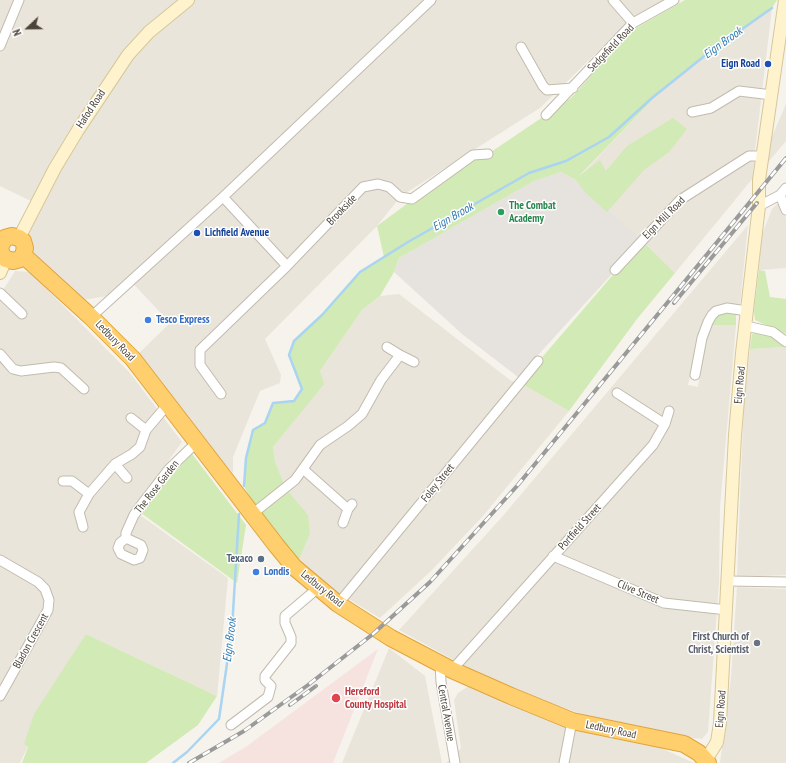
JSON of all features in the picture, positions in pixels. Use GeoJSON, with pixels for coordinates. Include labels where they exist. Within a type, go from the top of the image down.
{"type":"FeatureCollection","features":[{"type":"Feature","properties":{"kind":"highway"},"geometry":{"type":"LineString","coordinates":[[12,236],[19,238],[25,246],[23,255],[16,260],[1,251],[12,236]]}},
{"type":"Feature","properties":{"kind":"highway","name":"Ledbury Road"},"geometry":{"type":"LineString","coordinates":[[23,255],[91,317],[133,359],[169,403],[236,494],[294,567],[338,604],[390,638],[446,667],[572,722],[684,744],[699,753],[707,762]]}},
{"type":"Feature","properties":{"kind":"main road","name":"Hafod Road"},"geometry":{"type":"LineString","coordinates":[[19,238],[55,168],[78,130],[128,55],[149,32],[188,0]]}},
{"type":"Feature","properties":{"kind":"main road","name":"Eign Road"},"geometry":{"type":"LineString","coordinates":[[707,762],[719,735],[729,580],[735,435],[759,206],[759,180],[772,95],[783,39],[785,5]]}},
{"type":"Feature","properties":{"kind":"street"},"geometry":{"type":"LineString","coordinates":[[91,317],[224,197],[431,0]]}},
{"type":"Feature","properties":{"kind":"street"},"geometry":{"type":"LineString","coordinates":[[613,0],[633,23]]}},
{"type":"Feature","properties":{"kind":"street","name":"Sedgefield Road"},"geometry":{"type":"LineString","coordinates":[[546,115],[633,23],[674,0]]}},
{"type":"Feature","properties":{"kind":"street"},"geometry":{"type":"LineString","coordinates":[[0,46],[17,1]]}},
{"type":"Feature","properties":{"kind":"street"},"geometry":{"type":"LineString","coordinates":[[521,47],[543,86],[547,90],[573,88]]}},
{"type":"Feature","properties":{"kind":"street"},"geometry":{"type":"LineString","coordinates":[[692,112],[710,108],[739,91],[772,95]]}},
{"type":"Feature","properties":{"kind":"street","name":"Brookside"},"geometry":{"type":"LineString","coordinates":[[222,394],[200,365],[200,350],[287,266],[363,187],[378,184],[389,187],[400,197],[412,199],[473,155],[488,154]]}},
{"type":"Feature","properties":{"kind":"street","name":"Eign Mill Road"},"geometry":{"type":"LineString","coordinates":[[615,270],[680,200],[749,156],[763,156]]}},
{"type":"Feature","properties":{"kind":"street"},"geometry":{"type":"LineString","coordinates":[[759,206],[780,195],[786,188]]}},
{"type":"Feature","properties":{"kind":"street"},"geometry":{"type":"LineString","coordinates":[[780,195],[786,210]]}},
{"type":"Feature","properties":{"kind":"street"},"geometry":{"type":"LineString","coordinates":[[224,197],[287,266]]}},
{"type":"Feature","properties":{"kind":"street"},"geometry":{"type":"LineString","coordinates":[[0,293],[22,314]]}},
{"type":"Feature","properties":{"kind":"street"},"geometry":{"type":"LineString","coordinates":[[695,375],[702,338],[712,315],[716,311],[727,308],[747,311]]}},
{"type":"Feature","properties":{"kind":"street"},"geometry":{"type":"LineString","coordinates":[[746,326],[773,332],[786,342]]}},
{"type":"Feature","properties":{"kind":"street"},"geometry":{"type":"LineString","coordinates":[[387,347],[414,362]]}},
{"type":"Feature","properties":{"kind":"street"},"geometry":{"type":"LineString","coordinates":[[0,354],[13,369],[21,371],[54,367],[61,368],[84,388]]}},
{"type":"Feature","properties":{"kind":"street"},"geometry":{"type":"LineString","coordinates":[[249,511],[286,489],[303,469],[320,445],[348,426],[362,414],[381,380],[400,355]]}},
{"type":"Feature","properties":{"kind":"street","name":"Foley Street"},"geometry":{"type":"LineString","coordinates":[[338,604],[538,361]]}},
{"type":"Feature","properties":{"kind":"street"},"geometry":{"type":"LineString","coordinates":[[617,392],[665,424]]}},
{"type":"Feature","properties":{"kind":"street"},"geometry":{"type":"LineString","coordinates":[[83,527],[79,512],[89,494],[115,464],[132,454],[140,447],[146,430],[169,403]]}},
{"type":"Feature","properties":{"kind":"street","name":"Portfield Street"},"geometry":{"type":"LineString","coordinates":[[446,667],[553,556],[653,445],[665,424],[670,411]]}},
{"type":"Feature","properties":{"kind":"street"},"geometry":{"type":"LineString","coordinates":[[131,418],[146,430]]}},
{"type":"Feature","properties":{"kind":"street","name":"The Rose Garden"},"geometry":{"type":"LineString","coordinates":[[126,538],[126,533],[134,515],[145,500],[169,469],[197,442]]}},
{"type":"Feature","properties":{"kind":"street"},"geometry":{"type":"LineString","coordinates":[[115,464],[127,478]]}},
{"type":"Feature","properties":{"kind":"street"},"geometry":{"type":"LineString","coordinates":[[303,469],[350,506],[342,523]]}},
{"type":"Feature","properties":{"kind":"street"},"geometry":{"type":"LineString","coordinates":[[63,481],[72,481],[89,494]]}},
{"type":"Feature","properties":{"kind":"street","name":"Clive Street"},"geometry":{"type":"LineString","coordinates":[[553,556],[664,603],[727,610]]}},
{"type":"Feature","properties":{"kind":"street","name":"Bladon Crescent"},"geometry":{"type":"LineString","coordinates":[[0,560],[38,582],[45,589],[49,600],[48,610],[0,696]]}},
{"type":"Feature","properties":{"kind":"street"},"geometry":{"type":"LineString","coordinates":[[729,580],[786,582]]}},
{"type":"Feature","properties":{"kind":"street"},"geometry":{"type":"LineString","coordinates":[[231,725],[268,698],[271,686],[266,680],[265,676],[291,643],[291,637],[285,623],[285,616],[318,588]]}},
{"type":"Feature","properties":{"kind":"street","name":"Central Avenue"},"geometry":{"type":"LineString","coordinates":[[446,667],[441,682],[455,763]]}},
{"type":"Feature","properties":{"kind":"street"},"geometry":{"type":"LineString","coordinates":[[564,763],[572,722]]}},
{"type":"Feature","properties":{"kind":"shaded area"},"geometry":{"type":"Polygon","coordinates":[[[0,0],[666,0],[632,18],[540,108],[401,196],[377,226],[265,339],[281,375],[280,383],[260,391],[233,457],[233,473],[219,458],[137,355],[170,323],[128,278],[107,296],[83,300],[33,256],[26,234],[41,206],[0,186],[0,0]]]}},
{"type":"Feature","properties":{"kind":"shaded area"},"geometry":{"type":"Polygon","coordinates":[[[772,8],[753,178],[675,273],[576,180],[667,85],[772,8]]]}},
{"type":"Feature","properties":{"kind":"shaded area"},"geometry":{"type":"Polygon","coordinates":[[[786,104],[786,141],[765,166],[767,148],[786,104]]]}},
{"type":"Feature","properties":{"kind":"shaded area"},"geometry":{"type":"Polygon","coordinates":[[[561,172],[576,180],[642,241],[518,377],[462,334],[394,272],[399,258],[534,181],[561,172]]]}},
{"type":"Feature","properties":{"kind":"shaded area"},"geometry":{"type":"Polygon","coordinates":[[[777,204],[781,206],[786,218],[786,268],[759,270],[761,237],[772,209],[777,204]]]}},
{"type":"Feature","properties":{"kind":"shaded area"},"geometry":{"type":"Polygon","coordinates":[[[748,225],[740,304],[725,305],[704,323],[688,385],[698,387],[702,357],[710,325],[736,325],[720,507],[719,583],[708,732],[702,739],[647,733],[599,720],[536,698],[472,670],[399,630],[502,517],[748,225]]]}},
{"type":"Feature","properties":{"kind":"shaded area"},"geometry":{"type":"Polygon","coordinates":[[[15,271],[30,272],[130,373],[182,442],[133,510],[228,578],[217,696],[86,634],[24,744],[28,746],[20,763],[0,763],[0,295],[15,271]]]}},
{"type":"Feature","properties":{"kind":"shaded area"},"geometry":{"type":"Polygon","coordinates":[[[399,294],[510,380],[520,383],[569,411],[483,516],[432,570],[380,618],[337,592],[299,560],[310,534],[286,489],[275,461],[273,447],[296,418],[320,371],[362,310],[380,296],[399,294]]]}},
{"type":"Feature","properties":{"kind":"shaded area"},"geometry":{"type":"Polygon","coordinates":[[[786,347],[786,575],[737,577],[744,399],[750,349],[786,347]]]}},
{"type":"Feature","properties":{"kind":"shaded area"},"geometry":{"type":"Polygon","coordinates":[[[737,587],[786,589],[786,763],[720,763],[731,678],[737,587]]]}},
{"type":"Feature","properties":{"kind":"shaded area"},"geometry":{"type":"Polygon","coordinates":[[[389,648],[425,676],[442,763],[342,763],[389,648]]]}},
{"type":"Feature","properties":{"kind":"shaded area","name":"Hereford County Hospital"},"geometry":{"type":"Polygon","coordinates":[[[378,649],[333,763],[219,763],[247,746],[378,649]]]}},
{"type":"Feature","properties":{"kind":"shaded area"},"geometry":{"type":"Polygon","coordinates":[[[469,686],[567,728],[659,747],[694,763],[446,763],[461,748],[454,700],[458,693],[469,686]]]}},
{"type":"Feature","properties":{"kind":"green space"},"geometry":{"type":"Polygon","coordinates":[[[685,0],[777,0],[772,8],[667,85],[579,176],[600,160],[606,171],[627,146],[673,118],[687,129],[669,152],[644,170],[607,212],[585,192],[576,180],[561,172],[534,181],[399,258],[394,272],[380,296],[362,310],[320,371],[324,384],[273,447],[275,461],[286,489],[308,515],[310,534],[299,560],[253,504],[244,486],[246,458],[253,430],[265,423],[273,403],[294,401],[302,389],[289,355],[294,341],[322,315],[360,272],[384,257],[377,226],[473,155],[488,154],[571,98],[631,31],[685,0]]]}},
{"type":"Feature","properties":{"kind":"green space"},"geometry":{"type":"Polygon","coordinates":[[[642,241],[675,273],[637,319],[569,411],[520,383],[642,241]]]}},
{"type":"Feature","properties":{"kind":"green space"},"geometry":{"type":"Polygon","coordinates":[[[759,270],[765,271],[770,297],[786,299],[786,334],[755,320],[754,311],[759,270]]]}},
{"type":"Feature","properties":{"kind":"green space"},"geometry":{"type":"Polygon","coordinates":[[[721,312],[733,312],[736,315],[736,325],[710,325],[713,318],[721,312]]]}},
{"type":"Feature","properties":{"kind":"green space"},"geometry":{"type":"Polygon","coordinates":[[[757,332],[775,338],[786,347],[750,349],[752,334],[757,332]]]}},
{"type":"Feature","properties":{"kind":"green space"},"geometry":{"type":"Polygon","coordinates":[[[192,454],[246,525],[237,583],[141,513],[170,477],[192,454]]]}},
{"type":"Feature","properties":{"kind":"green space"},"geometry":{"type":"Polygon","coordinates":[[[86,634],[217,696],[198,725],[146,763],[22,763],[28,747],[24,744],[34,714],[86,634]]]}},
{"type":"Feature","properties":{"kind":"waterway","name":"Eign Brook"},"geometry":{"type":"LineString","coordinates":[[244,486],[246,458],[253,430],[265,423],[273,403],[294,401],[302,389],[289,355],[294,341],[322,315],[360,272],[408,242],[529,173],[566,161],[609,137],[652,98],[707,54],[772,8]]}},
{"type":"Feature","properties":{"kind":"waterway","name":"Eign Brook"},"geometry":{"type":"LineString","coordinates":[[173,763],[187,752],[219,719],[232,629],[239,514]]}},
{"type":"Feature","properties":{"kind":"railway"},"geometry":{"type":"LineString","coordinates":[[189,763],[244,731],[308,685],[373,634],[430,582],[517,486],[786,158]]}},
{"type":"Feature","properties":{"kind":"railway"},"geometry":{"type":"LineString","coordinates":[[674,303],[757,203]]}},
{"type":"Feature","properties":{"kind":"railway"},"geometry":{"type":"LineString","coordinates":[[290,705],[316,686]]}},
{"type":"Feature","properties":{"kind":"place","name":"Eign Road"},"geometry":{"type":"Point","coordinates":[768,64]}},
{"type":"Feature","properties":{"kind":"place","name":"The Combat Academy"},"geometry":{"type":"Point","coordinates":[501,212]}},
{"type":"Feature","properties":{"kind":"place","name":"Lichfield Avenue"},"geometry":{"type":"Point","coordinates":[197,233]}},
{"type":"Feature","properties":{"kind":"place","name":"Tesco Express"},"geometry":{"type":"Point","coordinates":[148,320]}},
{"type":"Feature","properties":{"kind":"place","name":"Texaco"},"geometry":{"type":"Point","coordinates":[261,559]}},
{"type":"Feature","properties":{"kind":"place","name":"Londis"},"geometry":{"type":"Point","coordinates":[256,572]}},
{"type":"Feature","properties":{"kind":"place","name":"First Church of Christ, Scientist"},"geometry":{"type":"Point","coordinates":[757,643]}},
{"type":"Feature","properties":{"kind":"place","name":"Hereford County Hospital"},"geometry":{"type":"Point","coordinates":[336,698]}}]}
